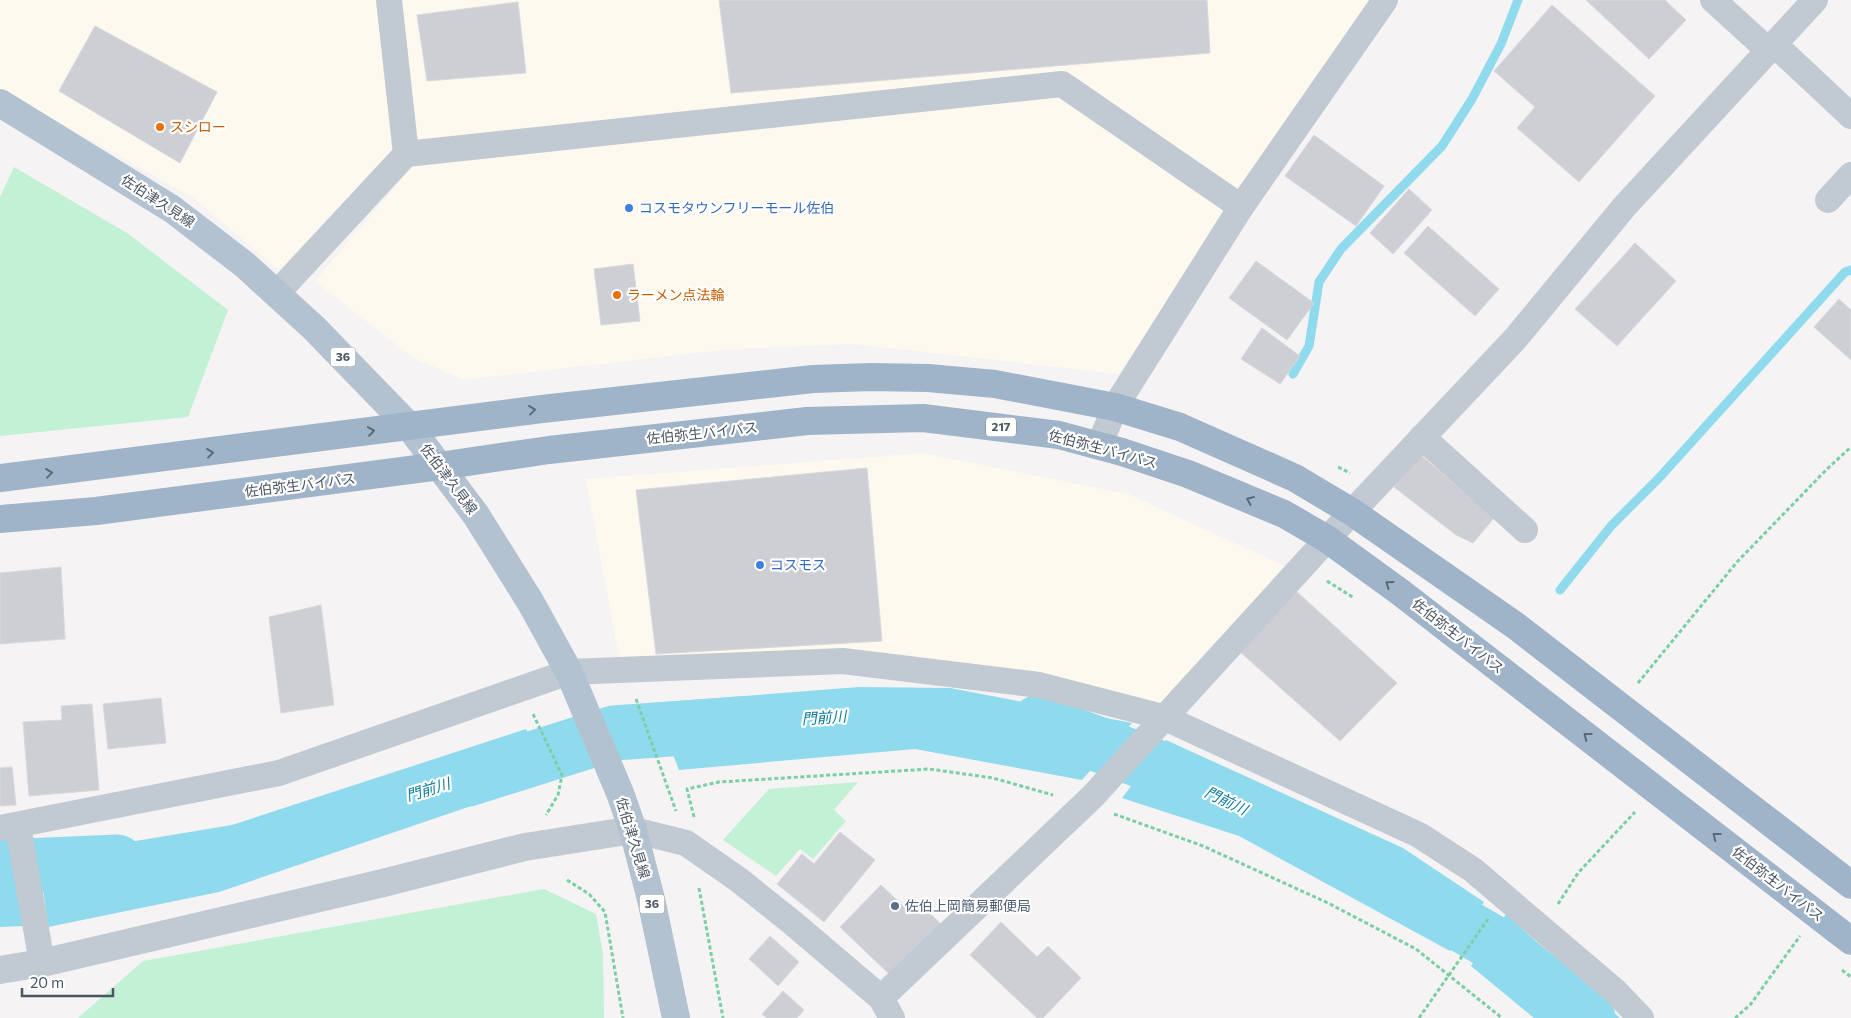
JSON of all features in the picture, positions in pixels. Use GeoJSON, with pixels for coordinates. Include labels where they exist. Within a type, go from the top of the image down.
{"type":"FeatureCollection","features":[{"type":"Feature","properties":{"kind":"highway"},"geometry":{"type":"LineString","coordinates":[[0,478],[740,386],[871,377],[928,378],[995,384],[1115,407],[1180,427],[1295,478],[1352,512],[1516,626],[1851,885]]}},
{"type":"Feature","properties":{"kind":"highway","name":"佐伯弥生バイパス"},"geometry":{"type":"LineString","coordinates":[[0,519],[96,511],[619,442],[807,421],[923,418],[1059,435],[1188,474],[1284,514],[1327,539],[1400,592],[1851,941]]}},
{"type":"Feature","properties":{"kind":"main road","name":"佐伯津久見線"},"geometry":{"type":"LineString","coordinates":[[0,103],[172,209],[217,242],[277,292],[409,426],[440,466],[476,515],[511,571],[569,672],[585,707],[633,830],[651,899],[676,1018]]}},
{"type":"Feature","properties":{"kind":"street"},"geometry":{"type":"LineString","coordinates":[[389,0],[406,154]]}},
{"type":"Feature","properties":{"kind":"street"},"geometry":{"type":"LineString","coordinates":[[1099,446],[1115,407],[1241,207],[1385,0]]}},
{"type":"Feature","properties":{"kind":"street"},"geometry":{"type":"LineString","coordinates":[[1713,0],[1851,116]]}},
{"type":"Feature","properties":{"kind":"street"},"geometry":{"type":"LineString","coordinates":[[0,970],[40,954],[383,883],[525,847],[633,830],[683,835],[773,908],[886,1008],[1089,800],[1352,512],[1516,339],[1624,207],[1815,0]]}},
{"type":"Feature","properties":{"kind":"street"},"geometry":{"type":"LineString","coordinates":[[277,292],[406,154],[1062,84],[1241,207]]}},
{"type":"Feature","properties":{"kind":"street"},"geometry":{"type":"LineString","coordinates":[[1828,200],[1851,175]]}},
{"type":"Feature","properties":{"kind":"street"},"geometry":{"type":"LineString","coordinates":[[1422,437],[1525,530]]}},
{"type":"Feature","properties":{"kind":"street"},"geometry":{"type":"LineString","coordinates":[[40,954],[9,827],[278,773],[569,672],[843,661],[1038,685],[1158,724],[1419,835],[1473,870],[1615,991],[1641,1018]]}},
{"type":"Feature","properties":{"kind":"path"},"geometry":{"type":"LineString","coordinates":[[1638,683],[1736,562],[1826,469],[1851,447]]}},
{"type":"Feature","properties":{"kind":"path"},"geometry":{"type":"LineString","coordinates":[[638,703],[702,897],[723,1018]]}},
{"type":"Feature","properties":{"kind":"path"},"geometry":{"type":"LineString","coordinates":[[530,708],[562,775],[558,794],[546,816]]}},
{"type":"Feature","properties":{"kind":"path"},"geometry":{"type":"LineString","coordinates":[[683,835],[694,817],[687,789],[719,782],[929,769],[993,778],[1089,800],[1203,846],[1328,903],[1416,949],[1450,973],[1502,1018]]}},
{"type":"Feature","properties":{"kind":"path"},"geometry":{"type":"LineString","coordinates":[[1542,929],[1578,873],[1656,789]]}},
{"type":"Feature","properties":{"kind":"path"},"geometry":{"type":"LineString","coordinates":[[567,880],[589,894],[605,912],[623,1018]]}},
{"type":"Feature","properties":{"kind":"path"},"geometry":{"type":"LineString","coordinates":[[1419,1018],[1492,913]]}},
{"type":"Feature","properties":{"kind":"path"},"geometry":{"type":"LineString","coordinates":[[1735,1018],[1750,1005],[1816,914]]}},
{"type":"Feature","properties":{"kind":"shaded area"},"geometry":{"type":"Polygon","coordinates":[[[0,0],[382,0],[398,146],[279,270],[192,197],[0,89],[0,0]]]}},
{"type":"Feature","properties":{"kind":"shaded area"},"geometry":{"type":"Polygon","coordinates":[[[399,0],[1375,0],[1238,195],[1062,79],[416,144],[399,0]]]}},
{"type":"Feature","properties":{"kind":"shaded area"},"geometry":{"type":"Polygon","coordinates":[[[1058,94],[1231,209],[1119,374],[853,344],[731,349],[463,380],[412,357],[315,281],[412,167],[1058,94]]]}},
{"type":"Feature","properties":{"kind":"shaded area"},"geometry":{"type":"Polygon","coordinates":[[[922,453],[1128,494],[1289,568],[1160,705],[895,658],[619,658],[586,479],[922,453]]]}},
{"type":"Feature","properties":{"kind":"green space"},"geometry":{"type":"Polygon","coordinates":[[[14,167],[127,233],[228,310],[188,417],[0,436],[0,197],[14,167]]]}},
{"type":"Feature","properties":{"kind":"green space"},"geometry":{"type":"Polygon","coordinates":[[[858,782],[834,810],[846,821],[813,859],[800,849],[776,876],[723,840],[769,789],[858,782]]]}},
{"type":"Feature","properties":{"kind":"green space"},"geometry":{"type":"Polygon","coordinates":[[[544,889],[596,914],[603,954],[604,1018],[78,1018],[143,961],[544,889]]]}},
{"type":"Feature","properties":{"kind":"water"},"geometry":{"type":"Polygon","coordinates":[[[859,687],[950,688],[1132,723],[1082,780],[915,749],[679,770],[653,703],[859,687]]]}},
{"type":"Feature","properties":{"kind":"water"},"geometry":{"type":"Polygon","coordinates":[[[526,729],[545,768],[536,784],[219,892],[48,927],[39,857],[232,825],[526,729]]]}},
{"type":"Feature","properties":{"kind":"water"},"geometry":{"type":"Polygon","coordinates":[[[1166,740],[1403,848],[1484,902],[1450,951],[1239,836],[1122,798],[1166,740]]]}},
{"type":"Feature","properties":{"kind":"water"},"geometry":{"type":"Polygon","coordinates":[[[16,866],[24,926],[0,927],[0,868],[16,866]]]}},
{"type":"Feature","properties":{"kind":"water"},"geometry":{"type":"Polygon","coordinates":[[[1506,914],[1620,1018],[1534,1018],[1471,966],[1506,914]]]}},
{"type":"Feature","properties":{"kind":"building"},"geometry":{"type":"Polygon","coordinates":[[[719,0],[1207,0],[1210,53],[731,93],[719,0]]]}},
{"type":"Feature","properties":{"kind":"building"},"geometry":{"type":"Polygon","coordinates":[[[1586,0],[1665,0],[1686,20],[1649,59],[1586,0]]]}},
{"type":"Feature","properties":{"kind":"building"},"geometry":{"type":"Polygon","coordinates":[[[518,2],[526,73],[427,81],[417,15],[518,2]]]}},
{"type":"Feature","properties":{"kind":"building"},"geometry":{"type":"Polygon","coordinates":[[[1552,5],[1655,96],[1579,182],[1517,128],[1535,107],[1494,71],[1552,5]]]}},
{"type":"Feature","properties":{"kind":"building","name":"スシロー"},"geometry":{"type":"Polygon","coordinates":[[[95,26],[217,92],[180,163],[59,91],[95,26]]]}},
{"type":"Feature","properties":{"kind":"building"},"geometry":{"type":"Polygon","coordinates":[[[1314,135],[1384,186],[1356,226],[1285,176],[1314,135]]]}},
{"type":"Feature","properties":{"kind":"building"},"geometry":{"type":"Polygon","coordinates":[[[1409,189],[1432,210],[1393,254],[1370,233],[1409,189]]]}},
{"type":"Feature","properties":{"kind":"building"},"geometry":{"type":"Polygon","coordinates":[[[1428,226],[1499,289],[1475,316],[1404,253],[1428,226]]]}},
{"type":"Feature","properties":{"kind":"building"},"geometry":{"type":"Polygon","coordinates":[[[1635,243],[1676,281],[1617,346],[1575,309],[1635,243]]]}},
{"type":"Feature","properties":{"kind":"building"},"geometry":{"type":"Polygon","coordinates":[[[1256,261],[1314,303],[1287,340],[1229,298],[1256,261]]]}},
{"type":"Feature","properties":{"kind":"building","name":"ラーメン点法輪"},"geometry":{"type":"Polygon","coordinates":[[[633,264],[640,321],[601,325],[594,269],[633,264]]]}},
{"type":"Feature","properties":{"kind":"building"},"geometry":{"type":"Polygon","coordinates":[[[1839,299],[1851,310],[1851,360],[1814,327],[1839,299]]]}},
{"type":"Feature","properties":{"kind":"building"},"geometry":{"type":"Polygon","coordinates":[[[1262,328],[1300,356],[1280,384],[1241,359],[1262,328]]]}},
{"type":"Feature","properties":{"kind":"building"},"geometry":{"type":"Polygon","coordinates":[[[1421,455],[1494,518],[1473,543],[1456,535],[1394,487],[1421,455]]]}},
{"type":"Feature","properties":{"kind":"building","name":"コスモス"},"geometry":{"type":"Polygon","coordinates":[[[867,468],[882,641],[656,654],[636,490],[867,468]]]}},
{"type":"Feature","properties":{"kind":"building"},"geometry":{"type":"Polygon","coordinates":[[[61,567],[65,639],[0,644],[0,573],[61,567]]]}},
{"type":"Feature","properties":{"kind":"building"},"geometry":{"type":"Polygon","coordinates":[[[1295,590],[1397,683],[1340,741],[1239,651],[1295,590]]]}},
{"type":"Feature","properties":{"kind":"building"},"geometry":{"type":"Polygon","coordinates":[[[321,605],[334,705],[281,713],[269,617],[321,605]]]}},
{"type":"Feature","properties":{"kind":"building"},"geometry":{"type":"Polygon","coordinates":[[[161,698],[166,743],[108,749],[103,704],[161,698]]]}},
{"type":"Feature","properties":{"kind":"building"},"geometry":{"type":"Polygon","coordinates":[[[92,704],[99,790],[29,796],[23,722],[62,720],[61,706],[92,704]]]}},
{"type":"Feature","properties":{"kind":"building"},"geometry":{"type":"Polygon","coordinates":[[[12,767],[16,805],[0,806],[0,768],[12,767]]]}},
{"type":"Feature","properties":{"kind":"building"},"geometry":{"type":"Polygon","coordinates":[[[840,832],[875,860],[824,922],[777,884],[802,854],[814,864],[840,832]]]}},
{"type":"Feature","properties":{"kind":"building"},"geometry":{"type":"Polygon","coordinates":[[[881,885],[904,907],[913,897],[941,924],[890,975],[840,927],[881,885]]]}},
{"type":"Feature","properties":{"kind":"building"},"geometry":{"type":"Polygon","coordinates":[[[1001,922],[1037,957],[1048,946],[1081,978],[1043,1018],[1037,1018],[970,955],[1001,922]]]}},
{"type":"Feature","properties":{"kind":"building"},"geometry":{"type":"Polygon","coordinates":[[[770,936],[799,962],[778,986],[749,959],[770,936]]]}},
{"type":"Feature","properties":{"kind":"building"},"geometry":{"type":"Polygon","coordinates":[[[783,991],[804,1010],[797,1018],[767,1018],[762,1014],[783,991]]]}},
{"type":"Feature","properties":{"kind":"waterway"},"geometry":{"type":"LineString","coordinates":[[1293,374],[1309,346],[1319,282],[1341,249],[1442,146],[1472,99],[1501,44],[1518,0]]}},
{"type":"Feature","properties":{"kind":"waterway"},"geometry":{"type":"LineString","coordinates":[[1560,590],[1611,526],[1659,478],[1845,272],[1851,270]]}},
{"type":"Feature","properties":{"kind":"waterway","name":"門前川"},"geometry":{"type":"LineString","coordinates":[[1039,722],[1145,762],[1215,796]]}},
{"type":"Feature","properties":{"kind":"waterway","name":"門前川"},"geometry":{"type":"LineString","coordinates":[[468,779],[614,733],[740,724]]}},
{"type":"Feature","properties":{"kind":"waterway","name":"門前川"},"geometry":{"type":"LineString","coordinates":[[0,867],[117,862]]}},
{"type":"Feature","properties":{"kind":"waterway","name":"門前川"},"geometry":{"type":"LineString","coordinates":[[1402,890],[1495,944],[1588,1018]]}},
{"type":"Feature","properties":{"kind":"place","name":"スシロー"},"geometry":{"type":"Point","coordinates":[160,127]}},
{"type":"Feature","properties":{"kind":"place","name":"コスモタウンフリーモール佐伯"},"geometry":{"type":"Point","coordinates":[629,208]}},
{"type":"Feature","properties":{"kind":"place","name":"ラーメン点法輪"},"geometry":{"type":"Point","coordinates":[617,295]}},
{"type":"Feature","properties":{"kind":"place","name":"コスモス"},"geometry":{"type":"Point","coordinates":[760,565]}},
{"type":"Feature","properties":{"kind":"place","name":"佐伯上岡簡易郵便局"},"geometry":{"type":"Point","coordinates":[895,906]}}]}
